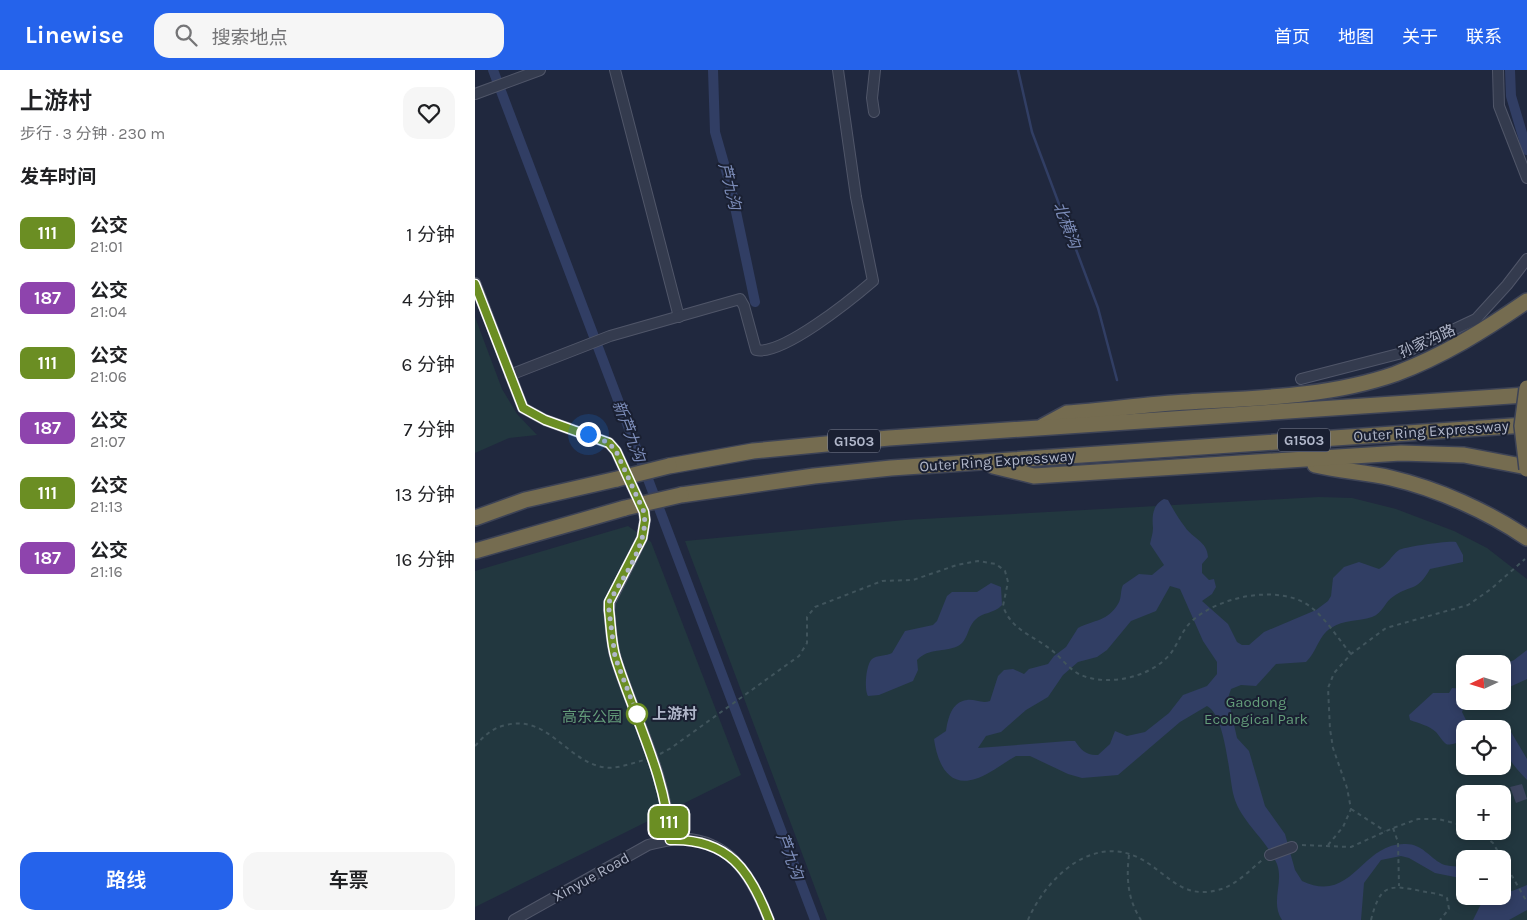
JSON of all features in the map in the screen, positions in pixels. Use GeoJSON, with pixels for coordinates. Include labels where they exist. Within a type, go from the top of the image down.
{"type":"FeatureCollection","features":[{"type":"Feature","properties":{"kind":"highway"},"geometry":{"type":"LineString","coordinates":[[1040,428],[1067,412],[1264,397],[1326,390],[1393,374],[1450,350],[1490,327],[1527,301]]}},
{"type":"Feature","properties":{"kind":"highway"},"geometry":{"type":"LineString","coordinates":[[977,463],[1034,476],[1436,453],[1495,460],[1527,468],[1522,426],[1527,388]]}},
{"type":"Feature","properties":{"kind":"highway","name":"Outer Ring Expressway"},"geometry":{"type":"LineString","coordinates":[[475,518],[525,500],[669,466],[753,451],[1040,428],[1527,395]]}},
{"type":"Feature","properties":{"kind":"highway","name":"Outer Ring Expressway"},"geometry":{"type":"LineString","coordinates":[[475,551],[625,508],[681,495],[814,476],[1527,425]]}},
{"type":"Feature","properties":{"kind":"highway"},"geometry":{"type":"LineString","coordinates":[[1305,459],[1317,466],[1391,478],[1427,489],[1462,503],[1527,538]]}},
{"type":"Feature","properties":{"kind":"street"},"geometry":{"type":"LineString","coordinates":[[477,93],[540,70]]}},
{"type":"Feature","properties":{"kind":"street"},"geometry":{"type":"LineString","coordinates":[[615,70],[679,316]]}},
{"type":"Feature","properties":{"kind":"street"},"geometry":{"type":"LineString","coordinates":[[510,375],[610,336],[740,299],[745,306],[756,350],[763,351],[784,345],[873,281],[856,197],[838,70]]}},
{"type":"Feature","properties":{"kind":"street"},"geometry":{"type":"LineString","coordinates":[[874,112],[872,98],[875,70]]}},
{"type":"Feature","properties":{"kind":"street"},"geometry":{"type":"LineString","coordinates":[[1498,70],[1499,106],[1527,178]]}},
{"type":"Feature","properties":{"kind":"street","name":"孙家沟路"},"geometry":{"type":"LineString","coordinates":[[1301,380],[1406,352],[1476,318],[1507,286],[1527,259]]}},
{"type":"Feature","properties":{"kind":"street"},"geometry":{"type":"LineString","coordinates":[[475,284],[523,408],[545,420],[609,443],[616,451],[644,512],[645,520],[642,538],[609,602],[609,610],[615,657],[653,758],[669,818],[670,840]]}},
{"type":"Feature","properties":{"kind":"street","name":"Xinyue Road"},"geometry":{"type":"LineString","coordinates":[[514,920],[648,845],[670,840],[690,839],[711,846],[730,856],[750,878],[769,920]]}},
{"type":"Feature","properties":{"kind":"street"},"geometry":{"type":"LineString","coordinates":[[1270,856],[1292,847]]}},
{"type":"Feature","properties":{"kind":"path"},"geometry":{"type":"LineString","coordinates":[[1328,845],[1343,827],[1351,809],[1347,788],[1333,748],[1328,701],[1329,684],[1334,673],[1351,654],[1385,628],[1468,605],[1491,589],[1525,559]]}},
{"type":"Feature","properties":{"kind":"path"},"geometry":{"type":"LineString","coordinates":[[475,746],[483,736],[497,727],[519,722],[529,724],[552,736],[584,761],[599,767],[616,768],[653,758],[671,748],[799,656],[807,643],[807,616],[815,607],[882,581],[913,580],[957,565],[979,561],[996,564],[1005,571],[1008,582],[1003,606],[1014,626],[1045,644],[1079,674],[1093,680],[1120,679],[1142,674],[1160,664],[1172,652],[1184,629],[1194,619],[1223,603],[1250,595],[1280,594],[1304,602],[1313,608],[1351,654]]}},
{"type":"Feature","properties":{"kind":"path"},"geometry":{"type":"LineString","coordinates":[[1351,809],[1385,831]]}},
{"type":"Feature","properties":{"kind":"path"},"geometry":{"type":"LineString","coordinates":[[1292,847],[1328,845],[1351,847],[1408,821],[1429,818],[1456,824]]}},
{"type":"Feature","properties":{"kind":"path"},"geometry":{"type":"LineString","coordinates":[[1393,828],[1398,842],[1399,886]]}},
{"type":"Feature","properties":{"kind":"path"},"geometry":{"type":"LineString","coordinates":[[1489,840],[1493,843],[1527,902]]}},
{"type":"Feature","properties":{"kind":"path"},"geometry":{"type":"LineString","coordinates":[[1029,920],[1043,890],[1055,877],[1073,863],[1099,853],[1129,854],[1149,863],[1177,886],[1191,890],[1211,891],[1219,890],[1234,882],[1270,856]]}},
{"type":"Feature","properties":{"kind":"path"},"geometry":{"type":"LineString","coordinates":[[1129,854],[1128,889],[1135,910],[1141,920]]}},
{"type":"Feature","properties":{"kind":"path"},"geometry":{"type":"LineString","coordinates":[[1371,920],[1379,898],[1390,887],[1399,886],[1447,898],[1449,909],[1440,920]]}},
{"type":"Feature","properties":{"kind":"green space"},"geometry":{"type":"Polygon","coordinates":[[[475,317],[502,389],[517,414],[537,435],[509,438],[475,453],[475,317]]]}},
{"type":"Feature","properties":{"kind":"green space","name":"Gaodong Ecological Park"},"geometry":{"type":"Polygon","coordinates":[[[1319,497],[1352,498],[1396,509],[1454,531],[1487,548],[1527,579],[1527,920],[827,920],[685,541],[905,520],[1319,497]]]}},
{"type":"Feature","properties":{"kind":"green space","name":"高东公园"},"geometry":{"type":"Polygon","coordinates":[[[628,526],[651,542],[741,775],[475,907],[475,571],[628,526]]]}},
{"type":"Feature","properties":{"kind":"water"},"geometry":{"type":"Polygon","coordinates":[[[1164,499],[1168,500],[1188,531],[1205,547],[1208,557],[1202,564],[1202,573],[1209,580],[1214,579],[1216,587],[1212,594],[1202,601],[1228,624],[1237,642],[1242,645],[1249,645],[1264,632],[1316,610],[1328,601],[1331,596],[1333,578],[1344,567],[1359,562],[1379,569],[1399,550],[1436,543],[1456,542],[1463,555],[1463,562],[1430,569],[1418,584],[1391,598],[1376,615],[1367,619],[1341,623],[1327,631],[1306,662],[1276,664],[1256,686],[1241,685],[1231,689],[1228,698],[1237,738],[1249,751],[1265,806],[1285,834],[1295,870],[1302,881],[1319,886],[1333,885],[1345,879],[1378,852],[1391,846],[1406,844],[1421,848],[1442,864],[1456,866],[1456,877],[1435,873],[1409,858],[1401,856],[1381,860],[1364,883],[1361,920],[1282,920],[1277,906],[1279,871],[1277,864],[1236,803],[1222,732],[1213,712],[1207,706],[1180,722],[1118,775],[1082,778],[1068,774],[1030,756],[1016,756],[985,775],[965,781],[957,780],[945,771],[938,756],[934,739],[946,731],[951,712],[957,704],[967,700],[990,701],[998,676],[1004,670],[1013,669],[1024,674],[1029,669],[1048,664],[1054,656],[1066,647],[1078,628],[1105,617],[1114,610],[1121,597],[1123,585],[1139,574],[1152,575],[1164,565],[1150,544],[1154,512],[1157,505],[1164,499]],[[1170,586],[1156,611],[1131,621],[1107,650],[1097,657],[1078,662],[1063,675],[1048,697],[1026,710],[1001,732],[986,736],[978,748],[1075,741],[1085,752],[1098,755],[1110,744],[1115,731],[1127,736],[1145,732],[1169,713],[1183,695],[1207,686],[1217,674],[1217,662],[1203,641],[1180,589],[1170,586]]]}},
{"type":"Feature","properties":{"kind":"water"},"geometry":{"type":"Polygon","coordinates":[[[991,583],[1001,587],[1002,605],[978,617],[961,644],[922,656],[917,660],[918,670],[913,681],[879,695],[868,696],[866,677],[868,666],[872,659],[892,653],[905,631],[933,625],[937,621],[947,596],[952,592],[977,592],[991,583]]]}},
{"type":"Feature","properties":{"kind":"water"},"geometry":{"type":"Polygon","coordinates":[[[1527,650],[1527,679],[1511,686],[1511,661],[1527,650]]]}},
{"type":"Feature","properties":{"kind":"water"},"geometry":{"type":"Polygon","coordinates":[[[1452,688],[1456,688],[1456,710],[1463,710],[1466,720],[1456,720],[1456,743],[1453,744],[1445,743],[1433,730],[1410,720],[1409,715],[1433,693],[1449,693],[1452,688]]]}},
{"type":"Feature","properties":{"kind":"water"},"geometry":{"type":"Polygon","coordinates":[[[1511,732],[1527,759],[1527,780],[1511,760],[1511,732]]]}},
{"type":"Feature","properties":{"kind":"water"},"geometry":{"type":"Polygon","coordinates":[[[1527,885],[1527,910],[1509,920],[1473,920],[1480,905],[1511,905],[1512,891],[1527,885]]]}},
{"type":"Feature","properties":{"kind":"building"},"geometry":{"type":"Polygon","coordinates":[[[1522,784],[1527,799],[1516,803],[1511,787],[1522,784]]]}},
{"type":"Feature","properties":{"kind":"waterway","name":"新芦九沟"},"geometry":{"type":"LineString","coordinates":[[493,70],[815,920]]}},
{"type":"Feature","properties":{"kind":"waterway","name":"芦九沟"},"geometry":{"type":"LineString","coordinates":[[713,70],[715,132],[731,188],[755,302]]}},
{"type":"Feature","properties":{"kind":"waterway","name":"北横沟"},"geometry":{"type":"LineString","coordinates":[[1018,70],[1032,132],[1098,308],[1117,380]]}},
{"type":"Feature","properties":{"kind":"waterway"},"geometry":{"type":"LineString","coordinates":[[1510,70],[1511,96],[1527,150]]}},
{"type":"Feature","properties":{"kind":"bus line","name":"111"},"geometry":{"type":"LineString","coordinates":[[475,284],[523,408],[545,420],[575,429],[609,443],[616,451],[637,496],[644,512],[645,520],[642,538],[609,602],[609,610],[615,657],[653,758],[669,818],[670,840],[690,839],[711,846],[730,856],[750,878],[761,898],[769,920]]}},
{"type":"Feature","properties":{"kind":"place","name":"上游村"},"geometry":{"type":"Point","coordinates":[637,714]}},
{"type":"Feature","properties":{"kind":"route"},"geometry":{"type":"LineString","coordinates":[[588,434],[609,443],[616,451],[644,512],[645,520],[642,538],[609,602],[615,657],[637,714]]}}]}
